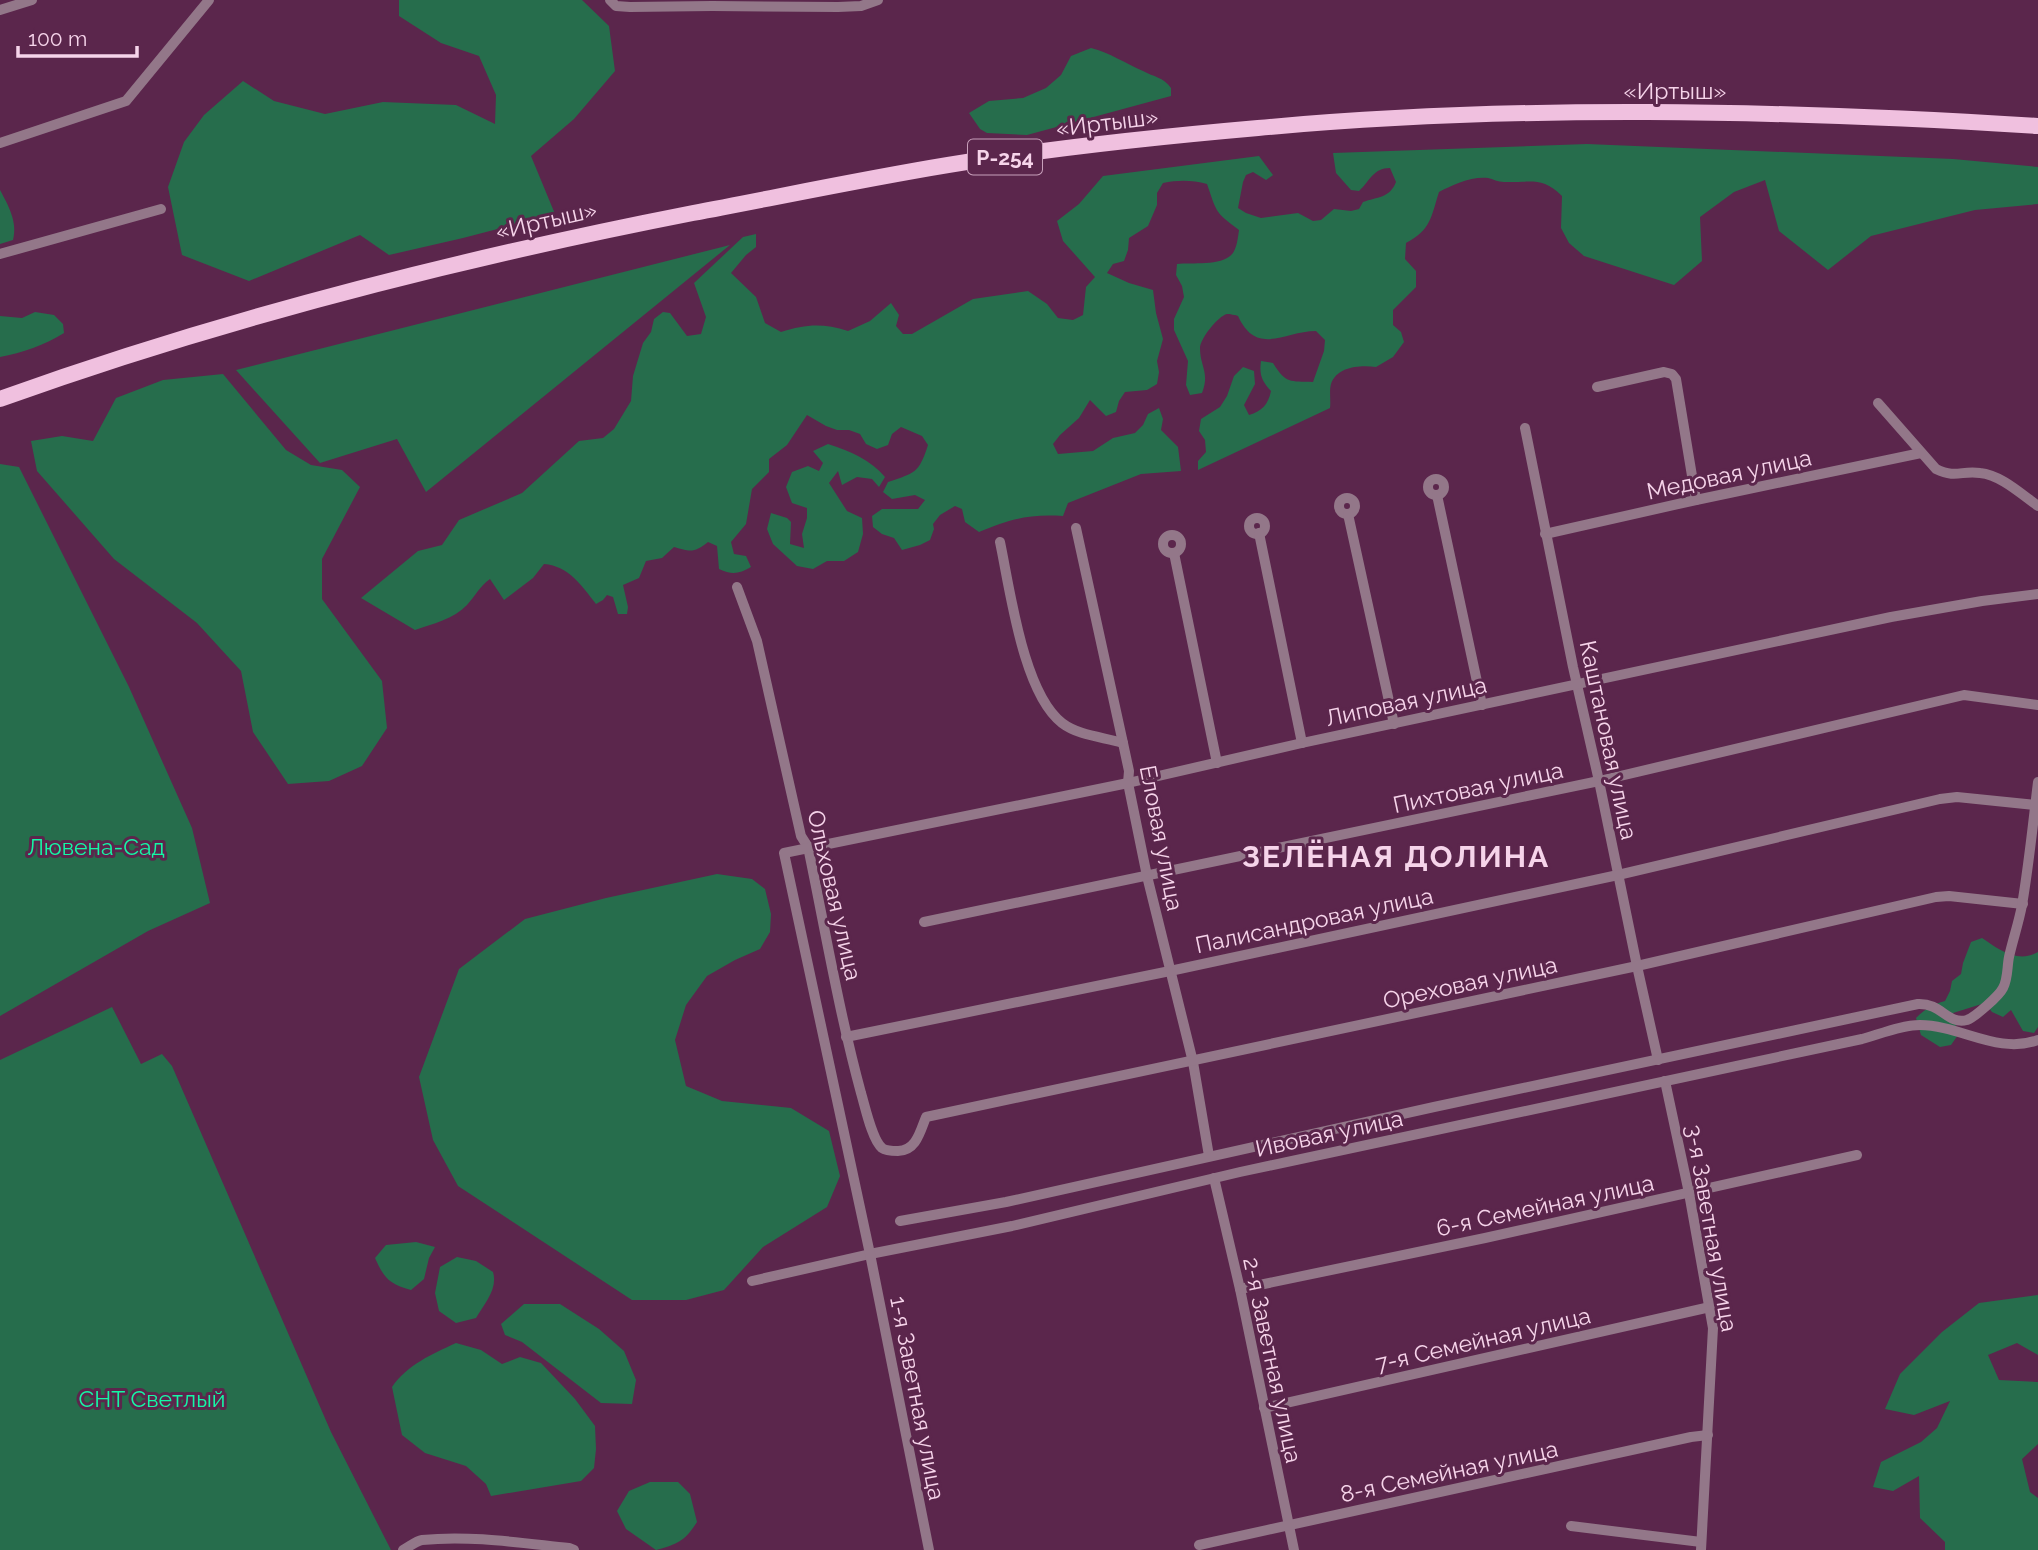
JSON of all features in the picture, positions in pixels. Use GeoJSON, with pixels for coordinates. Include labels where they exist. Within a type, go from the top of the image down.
{"type":"FeatureCollection","features":[{"type":"Feature","properties":{"kind":"highway","name":"«Иртыш»"},"geometry":{"type":"LineString","coordinates":[[0,399],[144,349],[349,291],[464,262],[604,231],[856,182],[953,164],[1078,147],[1273,127],[1514,114],[1755,113],[1913,118],[2038,126]]}},
{"type":"Feature","properties":{"kind":"street"},"geometry":{"type":"LineString","coordinates":[[0,10],[32,0]]}},
{"type":"Feature","properties":{"kind":"street"},"geometry":{"type":"LineString","coordinates":[[0,142],[126,101],[209,0]]}},
{"type":"Feature","properties":{"kind":"street"},"geometry":{"type":"LineString","coordinates":[[610,0],[616,6],[629,7],[838,7],[861,6],[877,0]]}},
{"type":"Feature","properties":{"kind":"street"},"geometry":{"type":"LineString","coordinates":[[0,254],[161,209]]}},
{"type":"Feature","properties":{"kind":"street"},"geometry":{"type":"LineString","coordinates":[[1597,387],[1664,372],[1672,374],[1676,379],[1696,500]]}},
{"type":"Feature","properties":{"kind":"street"},"geometry":{"type":"LineString","coordinates":[[1878,403],[1936,469],[1948,475],[1977,472],[1993,475],[2038,506]]}},
{"type":"Feature","properties":{"kind":"street","name":"Каштановая улица"},"geometry":{"type":"LineString","coordinates":[[1525,428],[1545,534],[1658,1060]]}},
{"type":"Feature","properties":{"kind":"street","name":"Медовая улица"},"geometry":{"type":"LineString","coordinates":[[1545,534],[1921,453]]}},
{"type":"Feature","properties":{"kind":"street"},"geometry":{"type":"LineString","coordinates":[[1437,495],[1482,705]]}},
{"type":"Feature","properties":{"kind":"street"},"geometry":{"type":"LineString","coordinates":[[1348,514],[1394,724]]}},
{"type":"Feature","properties":{"kind":"street","name":"Еловая улица"},"geometry":{"type":"LineString","coordinates":[[1076,528],[1129,771],[1128,783],[1147,876],[1193,1062],[1209,1156]]}},
{"type":"Feature","properties":{"kind":"street"},"geometry":{"type":"LineString","coordinates":[[1259,533],[1302,743]]}},
{"type":"Feature","properties":{"kind":"street"},"geometry":{"type":"LineString","coordinates":[[1000,542],[1022,647],[1034,684],[1059,721],[1071,729],[1123,743]]}},
{"type":"Feature","properties":{"kind":"street"},"geometry":{"type":"LineString","coordinates":[[1174,553],[1217,763]]}},
{"type":"Feature","properties":{"kind":"street","name":"Ольховая улица"},"geometry":{"type":"LineString","coordinates":[[737,587],[757,641],[802,836],[808,847],[846,1037],[867,1113],[881,1147],[896,1151],[912,1147],[926,1117]]}},
{"type":"Feature","properties":{"kind":"street","name":"Липовая улица"},"geometry":{"type":"LineString","coordinates":[[784,853],[1128,783],[1891,617],[2038,594]]}},
{"type":"Feature","properties":{"kind":"street","name":"Пихтовая улица"},"geometry":{"type":"LineString","coordinates":[[924,922],[1600,781],[1964,695],[2038,705]]}},
{"type":"Feature","properties":{"kind":"street"},"geometry":{"type":"LineString","coordinates":[[2023,904],[2038,782]]}},
{"type":"Feature","properties":{"kind":"street","name":"Палисандровая улица"},"geometry":{"type":"LineString","coordinates":[[846,1037],[1618,875],[1948,797],[2035,805]]}},
{"type":"Feature","properties":{"kind":"street","name":"1-я Заветная улица"},"geometry":{"type":"LineString","coordinates":[[784,853],[870,1254],[929,1550]]}},
{"type":"Feature","properties":{"kind":"street","name":"Ореховая улица"},"geometry":{"type":"LineString","coordinates":[[926,1117],[1637,966],[1936,897],[2023,904]]}},
{"type":"Feature","properties":{"kind":"street","name":"Ивовая улица"},"geometry":{"type":"LineString","coordinates":[[900,1221],[1006,1202],[1918,1004],[1928,1003],[1950,1018],[1957,1021],[1966,1020],[2001,992],[2023,904]]}},
{"type":"Feature","properties":{"kind":"street","name":"Ивовая улица"},"geometry":{"type":"LineString","coordinates":[[752,1281],[1012,1226],[1214,1178],[1862,1039],[1914,1025],[1936,1027],[2017,1045],[2038,1040]]}},
{"type":"Feature","properties":{"kind":"street","name":"3-я Заветная улица"},"geometry":{"type":"LineString","coordinates":[[1665,1081],[1689,1193],[1713,1332],[1701,1546]]}},
{"type":"Feature","properties":{"kind":"street","name":"6-я Семейная улица"},"geometry":{"type":"LineString","coordinates":[[1240,1289],[1857,1155]]}},
{"type":"Feature","properties":{"kind":"street","name":"2-я Заветная улица"},"geometry":{"type":"LineString","coordinates":[[1214,1178],[1294,1550]]}},
{"type":"Feature","properties":{"kind":"street","name":"7-я Семейная улица"},"geometry":{"type":"LineString","coordinates":[[1264,1408],[1710,1307]]}},
{"type":"Feature","properties":{"kind":"street","name":"8-я Семейная улица"},"geometry":{"type":"LineString","coordinates":[[1199,1545],[1708,1435]]}},
{"type":"Feature","properties":{"kind":"street"},"geometry":{"type":"LineString","coordinates":[[1571,1526],[1701,1546]]}},
{"type":"Feature","properties":{"kind":"street"},"geometry":{"type":"LineString","coordinates":[[403,1550],[421,1540],[439,1539],[491,1541],[574,1550]]}},
{"type":"Feature","properties":{"kind":"green space"},"geometry":{"type":"Polygon","coordinates":[[[399,0],[582,0],[609,26],[615,71],[574,119],[531,156],[555,214],[389,255],[360,235],[249,281],[182,255],[168,187],[184,142],[204,115],[243,81],[274,101],[325,114],[383,102],[456,105],[495,124],[496,95],[479,56],[441,43],[399,16],[399,0]]]}},
{"type":"Feature","properties":{"kind":"green space"},"geometry":{"type":"Polygon","coordinates":[[[1091,48],[1162,79],[1171,88],[1171,96],[1027,135],[987,133],[980,129],[969,113],[989,101],[1023,98],[1046,88],[1061,75],[1071,56],[1091,48]]]}},
{"type":"Feature","properties":{"kind":"green space"},"geometry":{"type":"Polygon","coordinates":[[[1587,144],[1953,159],[2038,167],[2038,204],[1975,210],[1871,236],[1828,270],[1779,231],[1765,180],[1734,192],[1700,217],[1702,261],[1674,285],[1584,256],[1569,243],[1561,228],[1562,196],[1542,183],[1502,182],[1488,178],[1462,182],[1439,192],[1432,216],[1425,228],[1406,243],[1405,259],[1416,271],[1416,287],[1393,310],[1393,325],[1401,332],[1404,342],[1393,357],[1376,367],[1363,366],[1338,373],[1331,384],[1330,408],[1198,470],[1198,461],[1206,452],[1205,440],[1199,431],[1201,419],[1220,407],[1234,376],[1243,367],[1254,371],[1255,384],[1244,405],[1249,415],[1266,404],[1271,391],[1262,378],[1261,361],[1273,363],[1289,380],[1313,382],[1325,340],[1316,331],[1263,339],[1254,336],[1245,328],[1238,316],[1227,314],[1215,323],[1203,339],[1200,348],[1205,375],[1204,386],[1202,393],[1190,395],[1186,385],[1188,361],[1174,330],[1174,319],[1184,297],[1176,275],[1177,264],[1214,262],[1228,257],[1233,253],[1239,230],[1218,211],[1207,184],[1185,181],[1163,183],[1157,193],[1157,205],[1148,226],[1129,238],[1124,261],[1113,264],[1107,273],[1153,290],[1163,339],[1157,361],[1157,384],[1147,390],[1125,392],[1116,412],[1106,416],[1090,400],[1079,418],[1053,444],[1058,454],[1093,451],[1113,438],[1135,433],[1148,414],[1159,408],[1163,419],[1161,430],[1178,447],[1181,471],[1141,474],[1068,503],[1063,516],[1020,518],[979,532],[965,522],[962,509],[955,506],[940,515],[933,524],[930,540],[902,550],[894,538],[873,527],[872,516],[882,509],[918,509],[925,500],[915,495],[892,499],[883,492],[888,482],[910,474],[919,467],[928,445],[922,436],[901,427],[892,434],[888,445],[877,449],[866,444],[860,434],[837,430],[807,415],[787,445],[769,459],[769,472],[752,489],[746,524],[731,542],[734,554],[746,556],[751,567],[743,571],[732,573],[719,569],[717,546],[708,542],[692,550],[674,547],[662,558],[646,561],[639,578],[623,585],[627,614],[618,614],[613,597],[607,595],[596,604],[568,573],[544,564],[533,578],[504,600],[490,579],[456,614],[415,630],[361,598],[418,551],[442,545],[459,520],[522,493],[579,441],[603,438],[614,429],[631,401],[633,376],[654,319],[663,312],[670,313],[687,336],[701,334],[706,317],[694,283],[743,237],[756,234],[756,247],[731,273],[756,297],[765,323],[781,332],[814,326],[848,331],[870,321],[891,303],[899,315],[896,326],[903,334],[912,334],[973,299],[1028,291],[1047,304],[1058,318],[1073,320],[1083,315],[1086,287],[1095,277],[1063,241],[1057,221],[1079,204],[1103,176],[1259,156],[1273,175],[1266,180],[1253,172],[1246,175],[1238,208],[1261,218],[1298,213],[1313,221],[1321,220],[1334,209],[1359,209],[1363,202],[1387,194],[1396,182],[1390,168],[1384,169],[1376,173],[1359,191],[1351,190],[1336,173],[1333,153],[1587,144]]]}},
{"type":"Feature","properties":{"kind":"green space"},"geometry":{"type":"Polygon","coordinates":[[[0,190],[11,214],[14,233],[13,240],[0,244],[0,190]]]}},
{"type":"Feature","properties":{"kind":"green space"},"geometry":{"type":"Polygon","coordinates":[[[730,245],[426,492],[397,439],[320,463],[236,370],[730,245]]]}},
{"type":"Feature","properties":{"kind":"green space"},"geometry":{"type":"Polygon","coordinates":[[[35,312],[54,315],[63,324],[64,333],[33,348],[0,357],[0,316],[22,318],[35,312]]]}},
{"type":"Feature","properties":{"kind":"green space"},"geometry":{"type":"Polygon","coordinates":[[[223,374],[286,450],[311,465],[342,470],[360,487],[322,559],[322,599],[382,681],[387,728],[362,766],[329,781],[288,784],[253,732],[241,671],[197,623],[114,559],[37,471],[31,441],[62,436],[93,441],[116,398],[163,380],[223,374]]]}},
{"type":"Feature","properties":{"kind":"green space"},"geometry":{"type":"Polygon","coordinates":[[[828,444],[860,457],[885,477],[879,487],[872,479],[857,477],[842,485],[838,471],[829,483],[847,511],[862,518],[863,534],[858,552],[844,561],[827,561],[813,569],[797,566],[773,544],[767,529],[771,513],[787,518],[791,522],[790,544],[804,548],[802,534],[807,508],[792,503],[786,487],[792,472],[808,466],[819,471],[823,463],[813,451],[828,444]]]}},
{"type":"Feature","properties":{"kind":"green space","name":"Лювена-Сад"},"geometry":{"type":"Polygon","coordinates":[[[0,464],[19,467],[129,687],[192,828],[210,903],[148,931],[0,1016],[0,464]]]}},
{"type":"Feature","properties":{"kind":"green space"},"geometry":{"type":"Polygon","coordinates":[[[717,874],[752,879],[765,889],[771,914],[770,932],[760,949],[707,976],[686,1005],[675,1040],[686,1086],[722,1101],[791,1108],[829,1131],[840,1176],[827,1207],[763,1247],[724,1290],[686,1300],[632,1300],[458,1186],[433,1140],[419,1077],[459,969],[525,919],[717,874]]]}},
{"type":"Feature","properties":{"kind":"green space"},"geometry":{"type":"Polygon","coordinates":[[[1982,938],[2016,956],[2038,952],[2038,1027],[2034,1033],[2023,1031],[2011,1010],[2003,1017],[1992,1012],[1985,1003],[1953,1013],[1958,1035],[1951,1045],[1940,1047],[1921,1035],[1916,1018],[1929,1007],[1945,1001],[1952,981],[1961,974],[1971,942],[1982,938]]]}},
{"type":"Feature","properties":{"kind":"green space","name":"СНТ Светлый"},"geometry":{"type":"Polygon","coordinates":[[[112,1007],[141,1064],[162,1054],[172,1066],[331,1432],[391,1550],[0,1550],[0,1060],[112,1007]]]}},
{"type":"Feature","properties":{"kind":"green space"},"geometry":{"type":"Polygon","coordinates":[[[416,1242],[435,1247],[424,1279],[411,1290],[388,1279],[375,1258],[386,1245],[416,1242]]]}},
{"type":"Feature","properties":{"kind":"green space"},"geometry":{"type":"Polygon","coordinates":[[[457,1257],[476,1261],[493,1272],[494,1284],[476,1318],[456,1323],[439,1311],[435,1293],[440,1267],[457,1257]]]}},
{"type":"Feature","properties":{"kind":"green space"},"geometry":{"type":"Polygon","coordinates":[[[2038,1295],[2038,1355],[2017,1343],[1988,1355],[1999,1380],[2038,1382],[2038,1444],[2022,1459],[2030,1492],[2038,1498],[2038,1550],[1945,1550],[1945,1542],[1920,1518],[1919,1476],[1893,1491],[1873,1487],[1881,1462],[1921,1442],[1937,1428],[1950,1401],[1914,1415],[1885,1409],[1900,1374],[1942,1332],[1979,1303],[2038,1295]]]}},
{"type":"Feature","properties":{"kind":"green space"},"geometry":{"type":"Polygon","coordinates":[[[524,1304],[560,1304],[599,1329],[624,1351],[636,1380],[632,1404],[601,1403],[522,1342],[505,1335],[501,1324],[524,1304]]]}},
{"type":"Feature","properties":{"kind":"green space"},"geometry":{"type":"Polygon","coordinates":[[[456,1343],[481,1350],[502,1364],[520,1357],[541,1363],[575,1399],[595,1426],[594,1468],[581,1481],[491,1496],[486,1484],[466,1466],[425,1453],[402,1435],[392,1387],[413,1366],[456,1343]]]}},
{"type":"Feature","properties":{"kind":"green space"},"geometry":{"type":"Polygon","coordinates":[[[650,1482],[678,1482],[690,1494],[697,1522],[680,1541],[656,1550],[626,1529],[617,1511],[629,1491],[650,1482]]]}},
{"type":"Feature","properties":{"kind":"district","name":"ЗЕЛЁНАЯ ДОЛИНА"},"geometry":{"type":"Point","coordinates":[1396,856]}}]}
